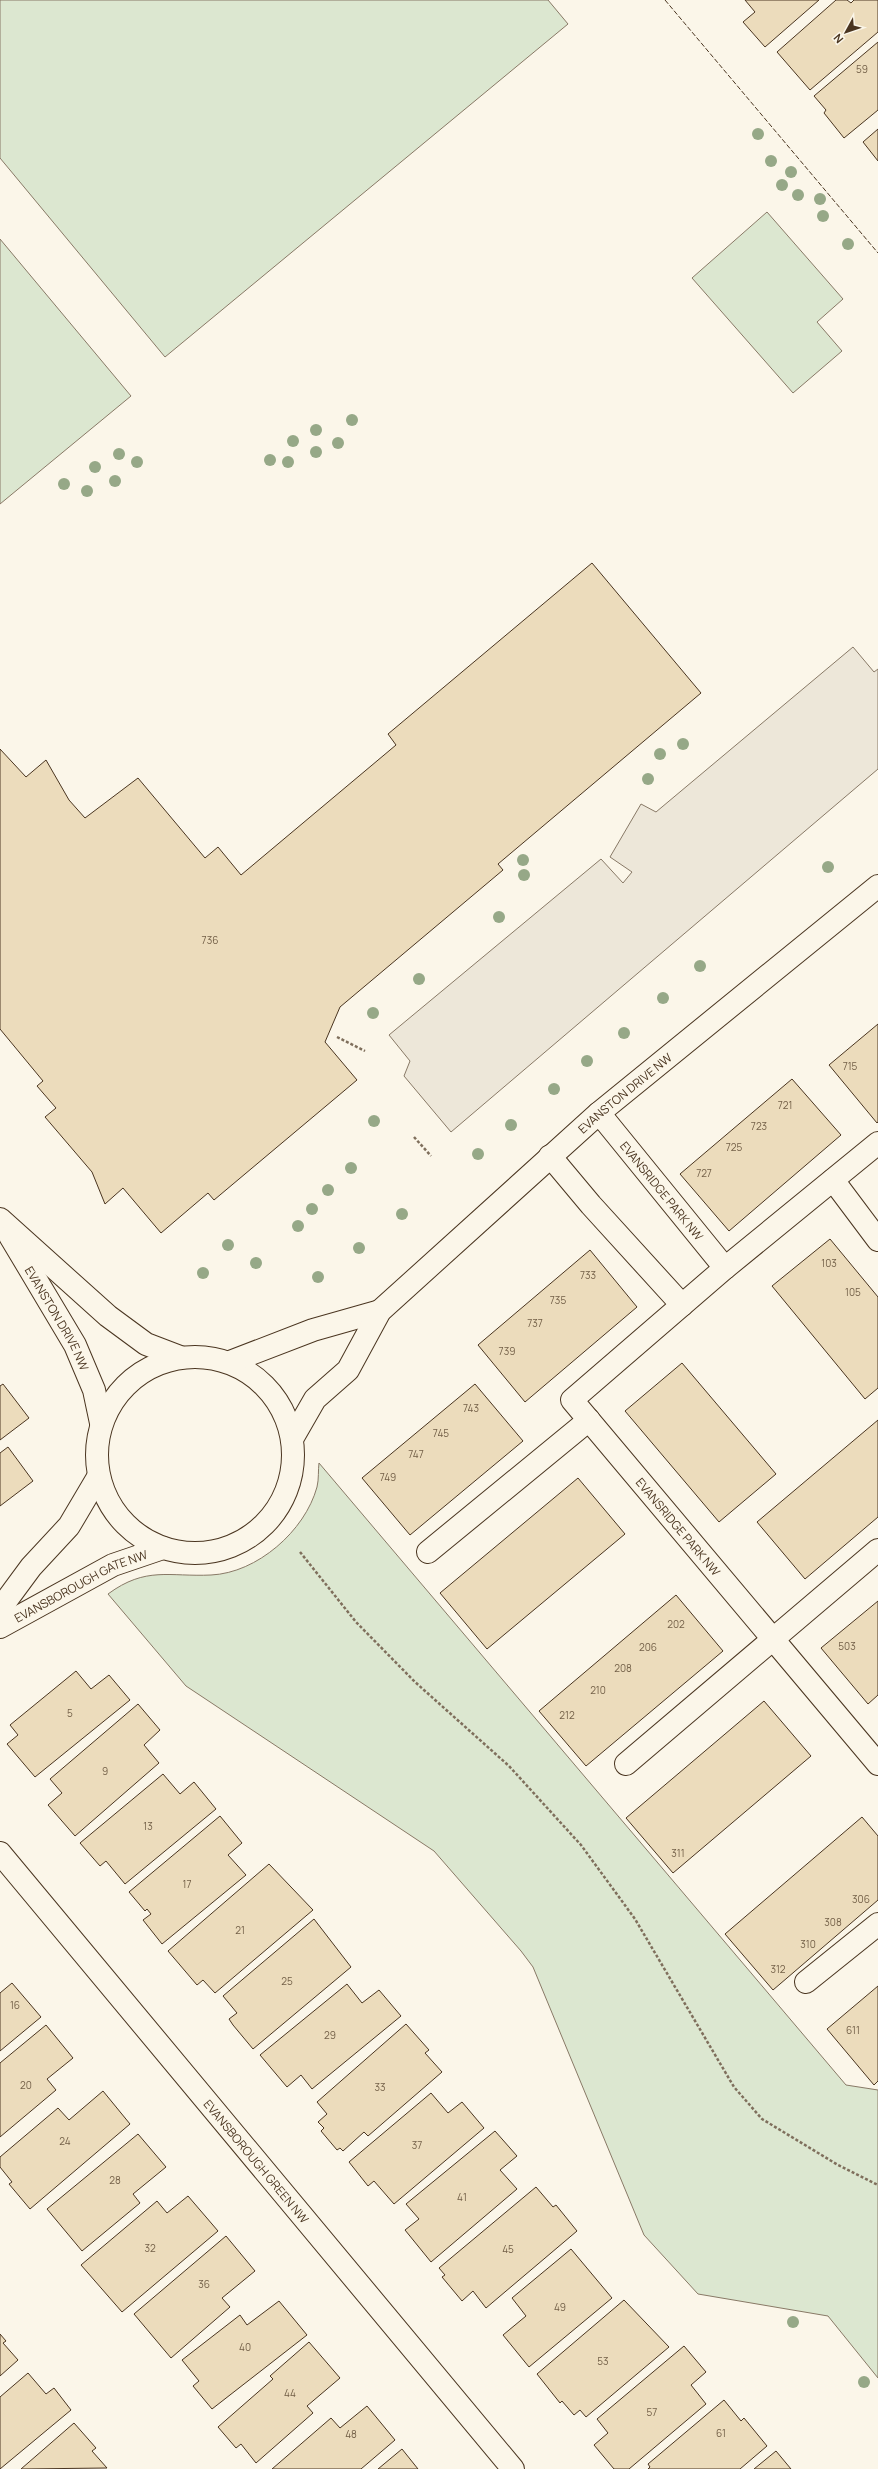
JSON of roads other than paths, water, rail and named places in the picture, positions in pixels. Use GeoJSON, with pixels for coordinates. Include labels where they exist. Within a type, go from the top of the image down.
{"type":"FeatureCollection","features":[{"type":"Feature","properties":{"kind":"street","name":"EVANSTON DRIVE NW"},"geometry":{"type":"LineString","coordinates":[[292,1439],[315,1399],[348,1370],[380,1311],[599,1113],[878,886]]}},
{"type":"Feature","properties":{"kind":"street","name":"EVANSRIDGE PARK NW"},"geometry":{"type":"LineString","coordinates":[[599,1113],[725,1268]]}},
{"type":"Feature","properties":{"kind":"street","name":"EVANSRIDGE PARK NW"},"geometry":{"type":"LineString","coordinates":[[878,1143],[682,1304],[572,1400],[878,1764]]}},
{"type":"Feature","properties":{"kind":"street"},"geometry":{"type":"LineString","coordinates":[[550,1156],[591,1205],[682,1304]]}},
{"type":"Feature","properties":{"kind":"street"},"geometry":{"type":"LineString","coordinates":[[834,1180],[878,1240]]}},
{"type":"Feature","properties":{"kind":"street","name":"EVANSTON DRIVE NW"},"geometry":{"type":"LineString","coordinates":[[0,1219],[108,1316],[146,1344],[180,1357]]}},
{"type":"Feature","properties":{"kind":"street","name":"EVANSTON DRIVE NW"},"geometry":{"type":"LineString","coordinates":[[0,1219],[75,1346],[94,1390],[101,1423]]}},
{"type":"Feature","properties":{"kind":"street","name":"EVANSTON DRIVE NW"},"geometry":{"type":"LineString","coordinates":[[230,1362],[314,1330],[380,1311]]}},
{"type":"Feature","properties":{"kind":"street"},"geometry":{"type":"LineString","coordinates":[[180,1357],[230,1362],[259,1380],[281,1406],[292,1439],[292,1472],[281,1504],[259,1530],[230,1547],[196,1554],[163,1548],[134,1532],[112,1508],[98,1477],[101,1423],[119,1392],[146,1369],[180,1357]]}},
{"type":"Feature","properties":{"kind":"street"},"geometry":{"type":"LineString","coordinates":[[428,1552],[589,1420]]}},
{"type":"Feature","properties":{"kind":"street","name":"EVANSBOROUGH GATE NW"},"geometry":{"type":"LineString","coordinates":[[0,1609],[31,1567],[69,1526],[98,1477]]}},
{"type":"Feature","properties":{"kind":"street","name":"EVANSBOROUGH GATE NW"},"geometry":{"type":"LineString","coordinates":[[0,1628],[113,1565],[163,1548]]}},
{"type":"Feature","properties":{"kind":"street"},"geometry":{"type":"LineString","coordinates":[[626,1764],[878,1550]]}},
{"type":"Feature","properties":{"kind":"street","name":"EVANSBOROUGH GREEN NW"},"geometry":{"type":"LineString","coordinates":[[0,1853],[514,2469]]}},
{"type":"Feature","properties":{"kind":"street"},"geometry":{"type":"LineString","coordinates":[[806,1982],[878,1924]]}}]}
